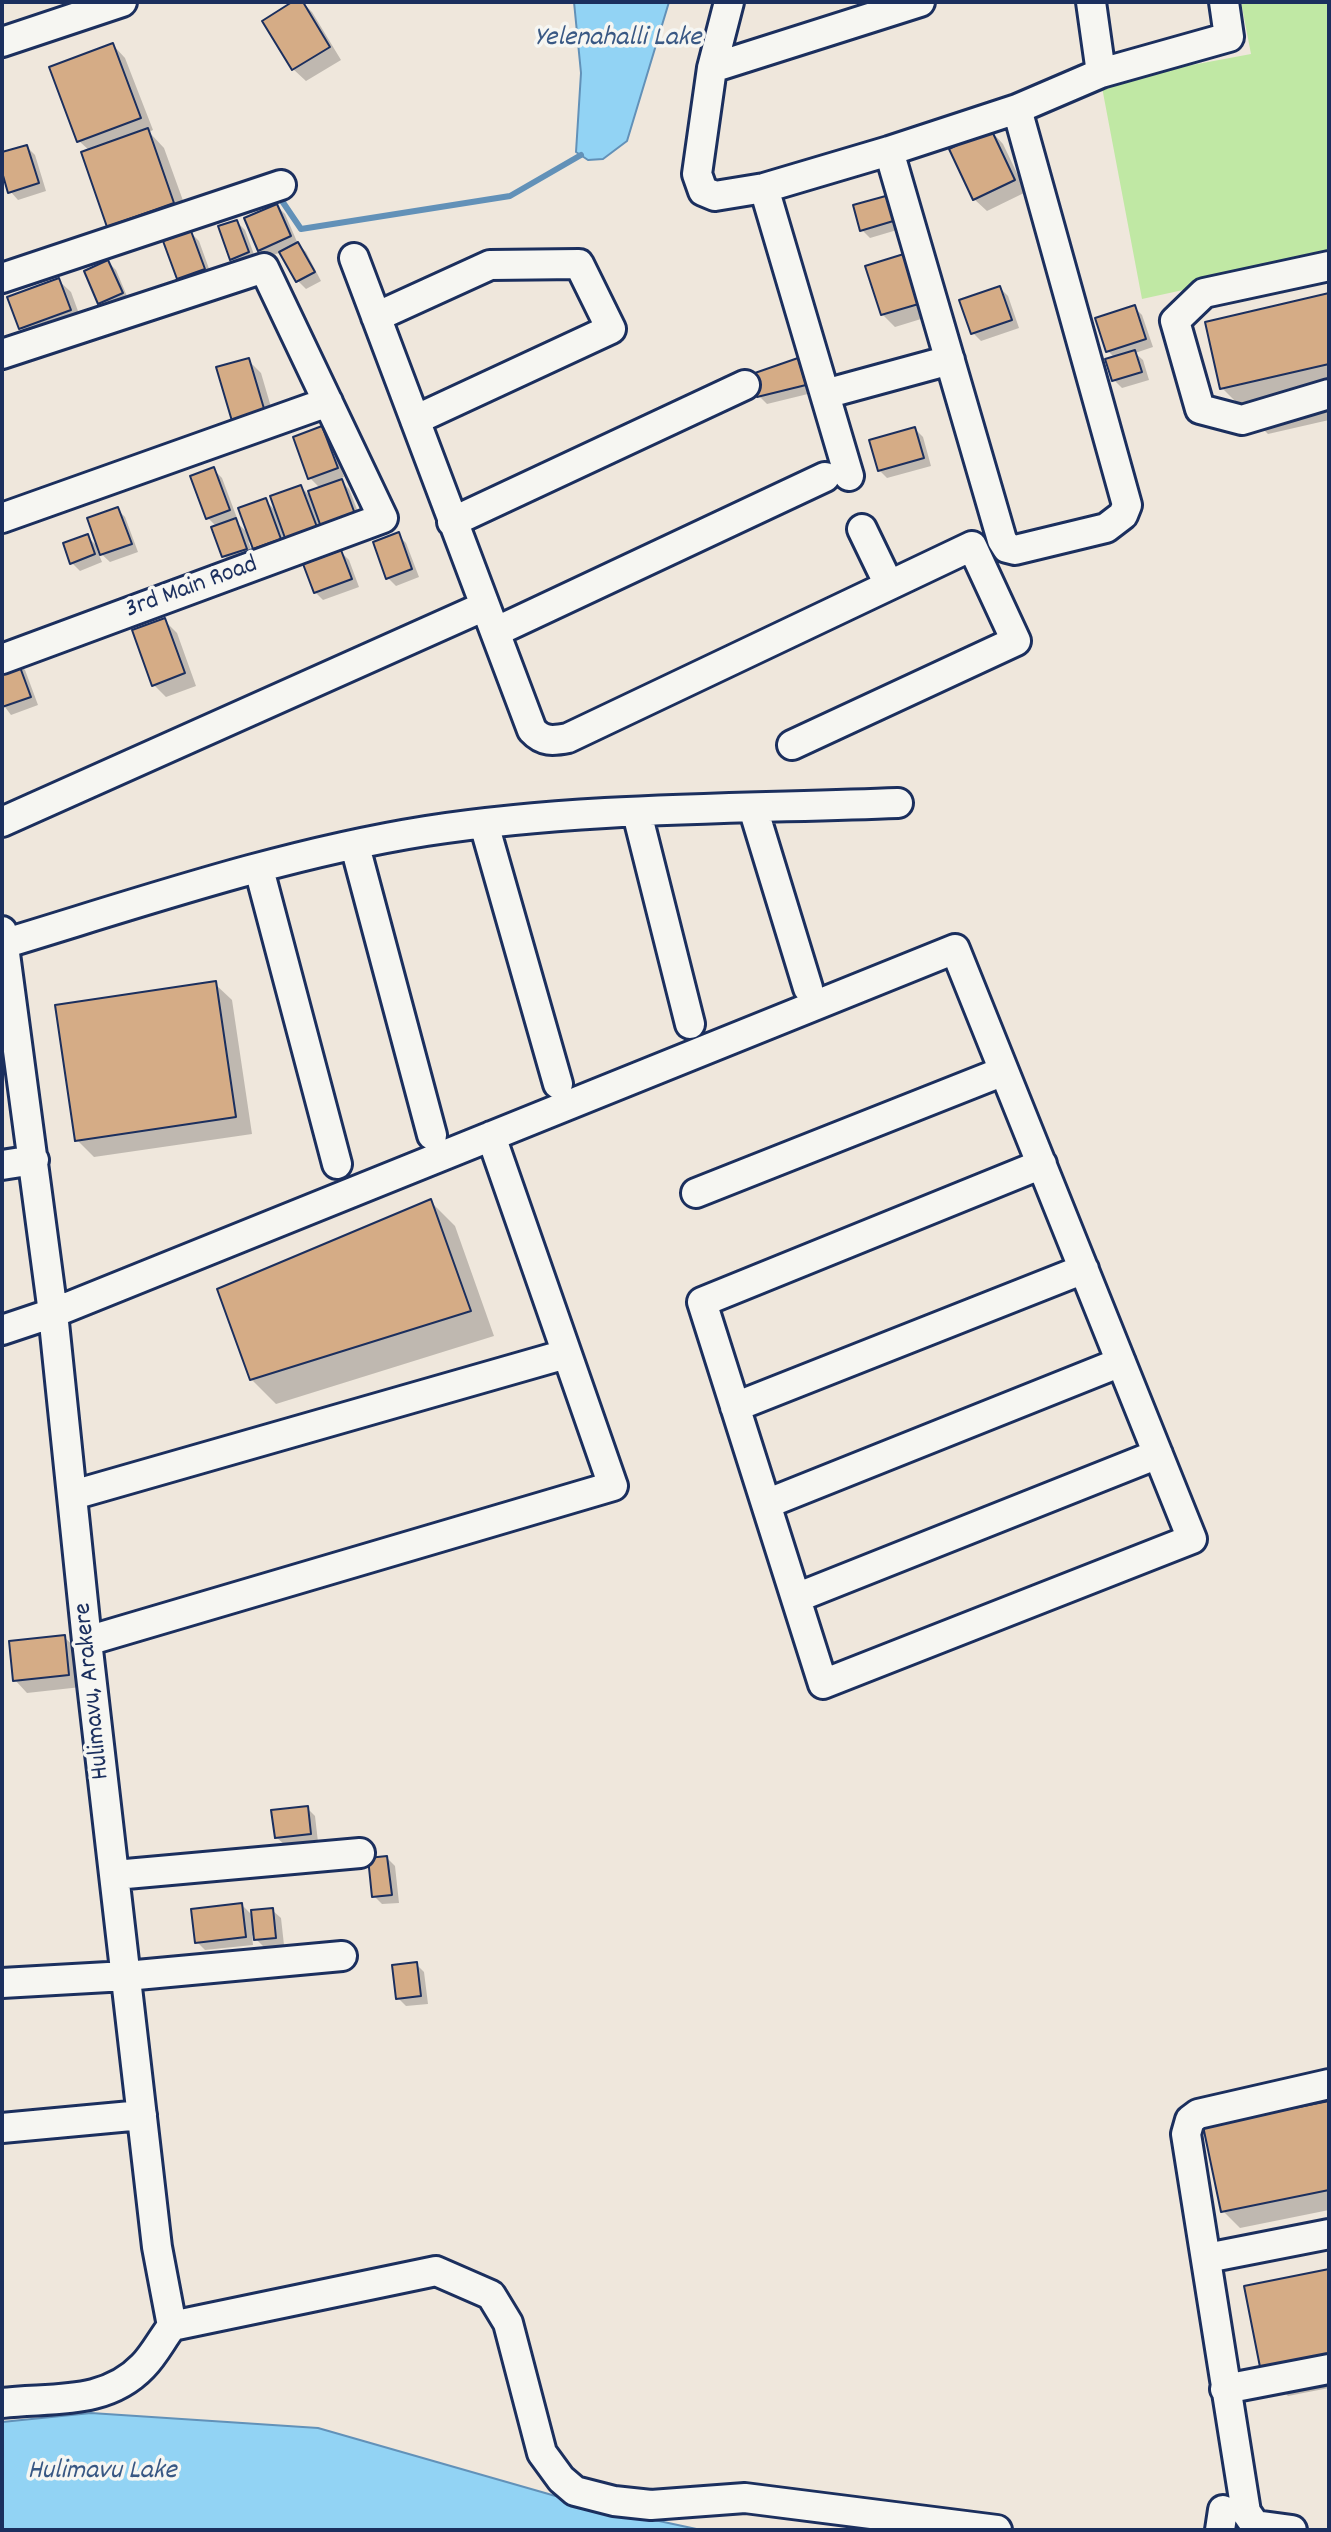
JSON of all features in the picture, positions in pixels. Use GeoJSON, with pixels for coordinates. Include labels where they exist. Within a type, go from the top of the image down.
{"type":"FeatureCollection","features":[{"type":"Feature","properties":{"kind":"street"},"geometry":{"type":"LineString","coordinates":[[2,42],[122,2]]}},
{"type":"Feature","properties":{"kind":"street"},"geometry":{"type":"LineString","coordinates":[[729,2],[712,68],[697,174],[703,191],[715,196],[764,188],[889,151],[1017,109],[1101,73],[1229,37],[1224,2]]}},
{"type":"Feature","properties":{"kind":"street"},"geometry":{"type":"LineString","coordinates":[[712,68],[920,2]]}},
{"type":"Feature","properties":{"kind":"street"},"geometry":{"type":"LineString","coordinates":[[1091,2],[1101,73]]}},
{"type":"Feature","properties":{"kind":"street"},"geometry":{"type":"LineString","coordinates":[[889,151],[1002,540],[1007,548],[1015,550],[1106,528],[1123,515],[1127,505],[1017,109]]}},
{"type":"Feature","properties":{"kind":"street"},"geometry":{"type":"LineString","coordinates":[[2,278],[281,185]]}},
{"type":"Feature","properties":{"kind":"street"},"geometry":{"type":"LineString","coordinates":[[2,822],[837,476],[825,394],[764,188]]}},
{"type":"Feature","properties":{"kind":"street"},"geometry":{"type":"LineString","coordinates":[[354,258],[452,522],[532,730],[538,737],[551,741],[568,738],[972,546],[1016,641],[792,745]]}},
{"type":"Feature","properties":{"kind":"street"},"geometry":{"type":"LineString","coordinates":[[376,317],[490,265],[579,264],[611,329],[415,420]]}},
{"type":"Feature","properties":{"kind":"street"},"geometry":{"type":"LineString","coordinates":[[1329,266],[1204,293],[1175,321],[1200,409],[1242,420],[1329,394]]}},
{"type":"Feature","properties":{"kind":"street"},"geometry":{"type":"LineString","coordinates":[[2,354],[264,268],[328,402],[2,518]]}},
{"type":"Feature","properties":{"kind":"street"},"geometry":{"type":"LineString","coordinates":[[825,394],[950,360]]}},
{"type":"Feature","properties":{"kind":"street"},"geometry":{"type":"LineString","coordinates":[[452,522],[745,385]]}},
{"type":"Feature","properties":{"kind":"street","name":"3rd Main Road"},"geometry":{"type":"LineString","coordinates":[[2,659],[383,518],[328,402]]}},
{"type":"Feature","properties":{"kind":"street"},"geometry":{"type":"LineString","coordinates":[[862,529],[889,585]]}},
{"type":"Feature","properties":{"kind":"street"},"geometry":{"type":"LineString","coordinates":[[3,937],[259,869],[425,831],[637,813],[898,803]]}},
{"type":"Feature","properties":{"kind":"street"},"geometry":{"type":"LineString","coordinates":[[753,808],[808,988]]}},
{"type":"Feature","properties":{"kind":"street"},"geometry":{"type":"LineString","coordinates":[[637,813],[690,1024]]}},
{"type":"Feature","properties":{"kind":"street"},"geometry":{"type":"LineString","coordinates":[[484,824],[558,1084]]}},
{"type":"Feature","properties":{"kind":"street"},"geometry":{"type":"LineString","coordinates":[[355,846],[432,1135]]}},
{"type":"Feature","properties":{"kind":"street"},"geometry":{"type":"LineString","coordinates":[[259,869],[337,1164]]}},
{"type":"Feature","properties":{"kind":"street","name":"Hulimavu, Arakere"},"geometry":{"type":"LineString","coordinates":[[3,937],[11,1058],[34,1160],[157,2247],[172,2326]]}},
{"type":"Feature","properties":{"kind":"street"},"geometry":{"type":"LineString","coordinates":[[2,1330],[53,1313],[955,949],[1042,1164],[1192,1539],[823,1684],[702,1302],[1042,1164]]}},
{"type":"Feature","properties":{"kind":"street"},"geometry":{"type":"LineString","coordinates":[[696,1193],[1004,1071]]}},
{"type":"Feature","properties":{"kind":"street"},"geometry":{"type":"LineString","coordinates":[[87,1641],[613,1486],[491,1136]]}},
{"type":"Feature","properties":{"kind":"street"},"geometry":{"type":"LineString","coordinates":[[2,1165],[34,1160]]}},
{"type":"Feature","properties":{"kind":"street"},"geometry":{"type":"LineString","coordinates":[[735,1407],[1084,1269]]}},
{"type":"Feature","properties":{"kind":"street"},"geometry":{"type":"LineString","coordinates":[[73,1495],[566,1354]]}},
{"type":"Feature","properties":{"kind":"street"},"geometry":{"type":"LineString","coordinates":[[766,1504],[1121,1362]]}},
{"type":"Feature","properties":{"kind":"street"},"geometry":{"type":"LineString","coordinates":[[796,1598],[1158,1454]]}},
{"type":"Feature","properties":{"kind":"street"},"geometry":{"type":"LineString","coordinates":[[115,1875],[360,1853]]}},
{"type":"Feature","properties":{"kind":"street"},"geometry":{"type":"LineString","coordinates":[[2,1983],[126,1976],[342,1956]]}},
{"type":"Feature","properties":{"kind":"street"},"geometry":{"type":"LineString","coordinates":[[1292,2530],[1264,2527],[1250,2521],[1246,2512],[1186,2134],[1190,2120],[1198,2114],[1329,2084]]}},
{"type":"Feature","properties":{"kind":"street"},"geometry":{"type":"LineString","coordinates":[[2,2128],[142,2115]]}},
{"type":"Feature","properties":{"kind":"street"},"geometry":{"type":"LineString","coordinates":[[1207,2258],[1329,2234]]}},
{"type":"Feature","properties":{"kind":"street"},"geometry":{"type":"LineString","coordinates":[[2,2403],[91,2397],[121,2384],[143,2366],[172,2326],[436,2271],[491,2295],[508,2323],[542,2453],[561,2479],[575,2491],[614,2501],[651,2505],[745,2498],[997,2530]]}},
{"type":"Feature","properties":{"kind":"street"},"geometry":{"type":"LineString","coordinates":[[1225,2389],[1329,2369]]}},
{"type":"Feature","properties":{"kind":"green space"},"geometry":{"type":"Polygon","coordinates":[[[1241,2],[1329,2],[1329,258],[1142,299],[1101,82],[1251,54],[1241,2]]]}},
{"type":"Feature","properties":{"kind":"water","name":"Yelenahalli Lake"},"geometry":{"type":"Polygon","coordinates":[[[574,2],[669,2],[627,141],[603,159],[588,160],[576,152],[581,73],[574,2]]]}},
{"type":"Feature","properties":{"kind":"water","name":"Hulimavu Lake"},"geometry":{"type":"Polygon","coordinates":[[[91,2413],[318,2428],[594,2507],[701,2530],[2,2530],[2,2422],[91,2413]]]}},
{"type":"Feature","properties":{"kind":"building"},"geometry":{"type":"Polygon","coordinates":[[[292,2],[303,2],[330,47],[292,70],[262,21],[292,2]]]}},
{"type":"Feature","properties":{"kind":"building"},"geometry":{"type":"Polygon","coordinates":[[[113,43],[141,118],[77,142],[49,67],[113,43]]]}},
{"type":"Feature","properties":{"kind":"building"},"geometry":{"type":"Polygon","coordinates":[[[148,128],[174,203],[107,227],[81,152],[148,128]]]}},
{"type":"Feature","properties":{"kind":"building"},"geometry":{"type":"Polygon","coordinates":[[[991,129],[1015,180],[973,200],[949,149],[991,129]]]}},
{"type":"Feature","properties":{"kind":"building"},"geometry":{"type":"Polygon","coordinates":[[[27,145],[39,183],[8,193],[2,172],[2,152],[27,145]]]}},
{"type":"Feature","properties":{"kind":"building"},"geometry":{"type":"Polygon","coordinates":[[[893,194],[900,219],[860,231],[853,205],[893,194]]]}},
{"type":"Feature","properties":{"kind":"building"},"geometry":{"type":"Polygon","coordinates":[[[277,204],[291,236],[258,251],[244,218],[277,204]]]}},
{"type":"Feature","properties":{"kind":"building"},"geometry":{"type":"Polygon","coordinates":[[[237,220],[249,252],[230,260],[218,226],[237,220]]]}},
{"type":"Feature","properties":{"kind":"building"},"geometry":{"type":"Polygon","coordinates":[[[191,231],[205,269],[177,279],[163,241],[191,231]]]}},
{"type":"Feature","properties":{"kind":"building"},"geometry":{"type":"Polygon","coordinates":[[[298,242],[315,272],[296,282],[279,252],[298,242]]]}},
{"type":"Feature","properties":{"kind":"building"},"geometry":{"type":"Polygon","coordinates":[[[907,253],[922,303],[881,315],[865,266],[907,253]]]}},
{"type":"Feature","properties":{"kind":"building"},"geometry":{"type":"Polygon","coordinates":[[[108,260],[123,293],[98,304],[84,271],[108,260]]]}},
{"type":"Feature","properties":{"kind":"building"},"geometry":{"type":"Polygon","coordinates":[[[59,278],[71,310],[19,329],[7,297],[59,278]]]}},
{"type":"Feature","properties":{"kind":"building"},"geometry":{"type":"Polygon","coordinates":[[[1000,286],[1012,320],[971,334],[959,300],[1000,286]]]}},
{"type":"Feature","properties":{"kind":"building"},"geometry":{"type":"Polygon","coordinates":[[[1329,293],[1329,364],[1220,389],[1205,322],[1329,293]]]}},
{"type":"Feature","properties":{"kind":"building"},"geometry":{"type":"Polygon","coordinates":[[[1135,305],[1146,339],[1106,352],[1095,318],[1135,305]]]}},
{"type":"Feature","properties":{"kind":"building"},"geometry":{"type":"Polygon","coordinates":[[[1135,350],[1142,372],[1112,381],[1105,359],[1135,350]]]}},
{"type":"Feature","properties":{"kind":"building"},"geometry":{"type":"Polygon","coordinates":[[[249,358],[265,412],[232,421],[216,367],[249,358]]]}},
{"type":"Feature","properties":{"kind":"building"},"geometry":{"type":"Polygon","coordinates":[[[798,358],[806,385],[757,397],[752,374],[798,358]]]}},
{"type":"Feature","properties":{"kind":"building"},"geometry":{"type":"Polygon","coordinates":[[[322,426],[338,468],[308,479],[293,437],[322,426]]]}},
{"type":"Feature","properties":{"kind":"building"},"geometry":{"type":"Polygon","coordinates":[[[915,427],[924,458],[878,471],[869,440],[915,427]]]}},
{"type":"Feature","properties":{"kind":"building"},"geometry":{"type":"Polygon","coordinates":[[[214,467],[230,510],[206,519],[190,476],[214,467]]]}},
{"type":"Feature","properties":{"kind":"building"},"geometry":{"type":"Polygon","coordinates":[[[342,479],[355,514],[321,527],[308,491],[342,479]]]}},
{"type":"Feature","properties":{"kind":"building"},"geometry":{"type":"Polygon","coordinates":[[[301,485],[317,527],[285,538],[270,496],[301,485]]]}},
{"type":"Feature","properties":{"kind":"building"},"geometry":{"type":"Polygon","coordinates":[[[266,498],[281,539],[253,549],[238,508],[266,498]]]}},
{"type":"Feature","properties":{"kind":"building"},"geometry":{"type":"Polygon","coordinates":[[[118,507],[132,544],[100,555],[87,518],[118,507]]]}},
{"type":"Feature","properties":{"kind":"building"},"geometry":{"type":"Polygon","coordinates":[[[236,518],[247,549],[222,557],[211,527],[236,518]]]}},
{"type":"Feature","properties":{"kind":"building"},"geometry":{"type":"Polygon","coordinates":[[[399,532],[412,569],[386,579],[373,542],[399,532]]]}},
{"type":"Feature","properties":{"kind":"building"},"geometry":{"type":"Polygon","coordinates":[[[88,534],[95,554],[70,564],[63,543],[88,534]]]}},
{"type":"Feature","properties":{"kind":"building"},"geometry":{"type":"Polygon","coordinates":[[[341,550],[352,579],[314,593],[303,564],[341,550]]]}},
{"type":"Feature","properties":{"kind":"building"},"geometry":{"type":"Polygon","coordinates":[[[165,618],[185,673],[152,686],[132,630],[165,618]]]}},
{"type":"Feature","properties":{"kind":"building"},"geometry":{"type":"Polygon","coordinates":[[[17,659],[31,697],[2,707],[2,665],[17,659]]]}},
{"type":"Feature","properties":{"kind":"building"},"geometry":{"type":"Polygon","coordinates":[[[216,981],[236,1117],[75,1141],[55,1005],[216,981]]]}},
{"type":"Feature","properties":{"kind":"building"},"geometry":{"type":"Polygon","coordinates":[[[431,1199],[471,1311],[250,1380],[217,1289],[431,1199]]]}},
{"type":"Feature","properties":{"kind":"building"},"geometry":{"type":"Polygon","coordinates":[[[65,1635],[69,1675],[13,1681],[9,1641],[65,1635]]]}},
{"type":"Feature","properties":{"kind":"building"},"geometry":{"type":"Polygon","coordinates":[[[308,1806],[311,1834],[275,1838],[271,1810],[308,1806]]]}},
{"type":"Feature","properties":{"kind":"building"},"geometry":{"type":"Polygon","coordinates":[[[387,1856],[392,1895],[372,1897],[368,1858],[387,1856]]]}},
{"type":"Feature","properties":{"kind":"building"},"geometry":{"type":"Polygon","coordinates":[[[242,1903],[246,1937],[195,1943],[191,1909],[242,1903]]]}},
{"type":"Feature","properties":{"kind":"building"},"geometry":{"type":"Polygon","coordinates":[[[273,1908],[276,1938],[254,1940],[251,1910],[273,1908]]]}},
{"type":"Feature","properties":{"kind":"building"},"geometry":{"type":"Polygon","coordinates":[[[417,1962],[421,1996],[396,1999],[392,1965],[417,1962]]]}},
{"type":"Feature","properties":{"kind":"building"},"geometry":{"type":"Polygon","coordinates":[[[1329,2101],[1329,2190],[1221,2212],[1203,2126],[1329,2101]]]}},
{"type":"Feature","properties":{"kind":"building"},"geometry":{"type":"Polygon","coordinates":[[[1329,2269],[1329,2358],[1261,2372],[1244,2286],[1329,2269]]]}},
{"type":"Feature","properties":{"kind":"waterway"},"geometry":{"type":"LineString","coordinates":[[276,199],[280,198],[301,229],[510,196],[581,155]]}}]}
